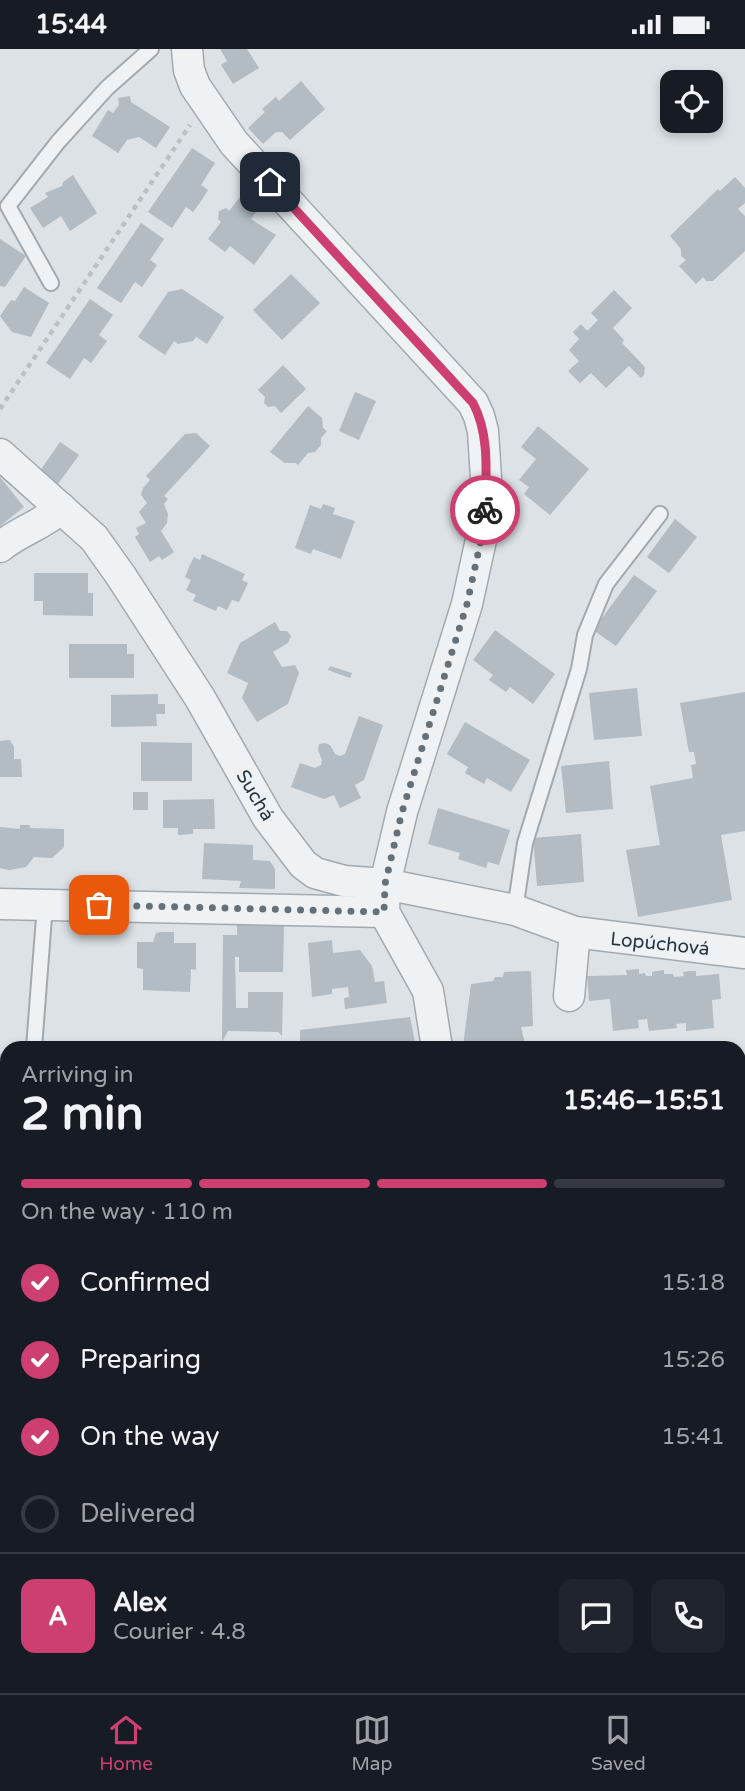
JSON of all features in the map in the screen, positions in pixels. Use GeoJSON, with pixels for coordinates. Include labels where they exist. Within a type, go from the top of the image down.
{"type":"FeatureCollection","features":[{"type":"Feature","properties":{"kind":"street"},"geometry":{"type":"LineString","coordinates":[[187,49],[191,77],[234,143],[473,403],[480,416],[485,457],[484,526],[467,604],[402,812],[384,898],[428,991],[437,1041]]}},
{"type":"Feature","properties":{"kind":"street","name":"Suchá"},"geometry":{"type":"LineString","coordinates":[[0,454],[94,538],[200,698],[268,818],[303,864],[315,873],[344,881],[384,898],[515,910],[575,932]]}},
{"type":"Feature","properties":{"kind":"street"},"geometry":{"type":"LineString","coordinates":[[0,547],[22,531],[50,518],[61,508]]}},
{"type":"Feature","properties":{"kind":"street"},"geometry":{"type":"LineString","coordinates":[[0,904],[384,898]]}},
{"type":"Feature","properties":{"kind":"street"},"geometry":{"type":"LineString","coordinates":[[569,996],[575,932]]}},
{"type":"Feature","properties":{"kind":"street","name":"Lopúchová"},"geometry":{"type":"LineString","coordinates":[[575,932],[745,953]]}},
{"type":"Feature","properties":{"kind":"lane"},"geometry":{"type":"LineString","coordinates":[[51,283],[8,206],[58,142],[107,88],[151,49]]}},
{"type":"Feature","properties":{"kind":"lane"},"geometry":{"type":"LineString","coordinates":[[515,910],[525,843],[579,669],[585,635],[606,584],[660,514]]}},
{"type":"Feature","properties":{"kind":"lane"},"geometry":{"type":"LineString","coordinates":[[35,1041],[45,904]]}},
{"type":"Feature","properties":{"kind":"path"},"geometry":{"type":"LineString","coordinates":[[0,409],[205,102]]}},
{"type":"Feature","properties":{"kind":"building"},"geometry":{"type":"Polygon","coordinates":[[[220,49],[247,49],[259,68],[233,84],[221,65],[227,61],[220,49]]]}},
{"type":"Feature","properties":{"kind":"building"},"geometry":{"type":"Polygon","coordinates":[[[301,81],[325,109],[290,140],[282,132],[276,132],[263,144],[248,128],[265,112],[262,109],[276,97],[279,101],[301,81]]]}},
{"type":"Feature","properties":{"kind":"building"},"geometry":{"type":"Polygon","coordinates":[[[130,96],[131,102],[170,127],[156,148],[139,137],[127,140],[118,153],[92,136],[108,110],[113,113],[119,105],[118,98],[130,96]]]}},
{"type":"Feature","properties":{"kind":"building"},"geometry":{"type":"Polygon","coordinates":[[[192,148],[215,163],[201,185],[208,190],[201,201],[193,212],[186,207],[172,228],[148,212],[192,148]]]}},
{"type":"Feature","properties":{"kind":"building"},"geometry":{"type":"Polygon","coordinates":[[[73,175],[97,213],[70,231],[61,216],[43,228],[30,208],[48,197],[45,193],[62,186],[63,182],[73,175]]]}},
{"type":"Feature","properties":{"kind":"building"},"geometry":{"type":"Polygon","coordinates":[[[735,177],[745,188],[745,203],[738,209],[745,216],[745,251],[713,281],[706,281],[703,277],[696,284],[679,266],[686,260],[670,236],[718,189],[720,191],[735,177]]]}},
{"type":"Feature","properties":{"kind":"building"},"geometry":{"type":"Polygon","coordinates":[[[240,197],[257,210],[251,219],[276,235],[254,265],[230,246],[225,252],[208,239],[221,222],[218,219],[219,211],[226,208],[229,211],[240,197]]]}},
{"type":"Feature","properties":{"kind":"building"},"geometry":{"type":"Polygon","coordinates":[[[141,223],[164,239],[150,260],[157,265],[142,287],[135,282],[121,303],[97,288],[141,223]]]}},
{"type":"Feature","properties":{"kind":"building"},"geometry":{"type":"Polygon","coordinates":[[[0,239],[26,256],[5,287],[0,286],[0,239]]]}},
{"type":"Feature","properties":{"kind":"building"},"geometry":{"type":"Polygon","coordinates":[[[291,274],[320,303],[282,340],[253,310],[291,274]]]}},
{"type":"Feature","properties":{"kind":"building"},"geometry":{"type":"Polygon","coordinates":[[[24,287],[49,303],[31,337],[12,332],[0,316],[24,287]]]}},
{"type":"Feature","properties":{"kind":"building"},"geometry":{"type":"Polygon","coordinates":[[[182,289],[224,317],[207,344],[196,337],[193,341],[178,344],[174,341],[165,355],[138,337],[168,292],[182,289]]]}},
{"type":"Feature","properties":{"kind":"building"},"geometry":{"type":"Polygon","coordinates":[[[614,290],[632,308],[613,328],[624,340],[622,343],[645,367],[644,375],[641,378],[629,366],[606,388],[591,373],[580,383],[568,371],[579,361],[569,350],[579,339],[573,332],[581,324],[587,331],[598,320],[591,313],[614,290]]]}},
{"type":"Feature","properties":{"kind":"building"},"geometry":{"type":"Polygon","coordinates":[[[90,299],[113,315],[99,335],[107,341],[91,363],[84,358],[70,379],[46,363],[90,299]]]}},
{"type":"Feature","properties":{"kind":"building"},"geometry":{"type":"Polygon","coordinates":[[[283,365],[306,389],[281,413],[275,406],[268,407],[264,403],[265,397],[258,390],[283,365]]]}},
{"type":"Feature","properties":{"kind":"building"},"geometry":{"type":"Polygon","coordinates":[[[355,392],[376,401],[359,440],[339,431],[355,392]]]}},
{"type":"Feature","properties":{"kind":"building"},"geometry":{"type":"Polygon","coordinates":[[[308,406],[322,418],[323,428],[327,431],[321,438],[321,445],[315,452],[308,453],[298,465],[285,463],[270,452],[308,406]]]}},
{"type":"Feature","properties":{"kind":"building"},"geometry":{"type":"Polygon","coordinates":[[[538,426],[589,469],[550,515],[524,494],[529,487],[519,480],[536,459],[521,447],[538,426]]]}},
{"type":"Feature","properties":{"kind":"building"},"geometry":{"type":"Polygon","coordinates":[[[196,433],[210,446],[164,496],[168,499],[164,504],[168,514],[167,523],[161,531],[174,552],[162,560],[159,556],[150,562],[135,537],[139,534],[136,528],[146,523],[139,512],[147,503],[141,495],[150,480],[146,476],[185,434],[196,433]]]}},
{"type":"Feature","properties":{"kind":"building"},"geometry":{"type":"Polygon","coordinates":[[[60,442],[79,455],[58,484],[40,471],[60,442]]]}},
{"type":"Feature","properties":{"kind":"building"},"geometry":{"type":"Polygon","coordinates":[[[0,477],[24,507],[0,526],[0,477]]]}},
{"type":"Feature","properties":{"kind":"building"},"geometry":{"type":"Polygon","coordinates":[[[323,504],[335,508],[333,514],[355,521],[341,559],[313,549],[311,554],[295,548],[310,505],[321,509],[323,504]]]}},
{"type":"Feature","properties":{"kind":"building"},"geometry":{"type":"Polygon","coordinates":[[[675,519],[697,537],[669,573],[647,557],[675,519]]]}},
{"type":"Feature","properties":{"kind":"building"},"geometry":{"type":"Polygon","coordinates":[[[202,554],[245,574],[242,580],[248,583],[239,602],[232,600],[227,610],[218,606],[216,611],[193,601],[196,595],[186,590],[191,580],[185,577],[189,567],[194,557],[200,560],[202,554]]]}},
{"type":"Feature","properties":{"kind":"building"},"geometry":{"type":"Polygon","coordinates":[[[34,573],[88,573],[88,593],[93,593],[93,616],[43,615],[43,601],[34,601],[34,573]]]}},
{"type":"Feature","properties":{"kind":"building"},"geometry":{"type":"Polygon","coordinates":[[[634,575],[657,591],[616,646],[593,630],[634,575]]]}},
{"type":"Feature","properties":{"kind":"building"},"geometry":{"type":"Polygon","coordinates":[[[275,622],[280,631],[287,631],[291,636],[288,643],[273,652],[282,667],[295,665],[299,673],[288,704],[257,722],[242,698],[248,683],[227,673],[240,643],[275,622]]]}},
{"type":"Feature","properties":{"kind":"building"},"geometry":{"type":"Polygon","coordinates":[[[495,630],[555,674],[533,704],[510,687],[506,692],[489,680],[493,675],[473,660],[495,630]]]}},
{"type":"Feature","properties":{"kind":"building"},"geometry":{"type":"Polygon","coordinates":[[[69,644],[127,644],[127,654],[134,654],[134,678],[69,678],[69,644]]]}},
{"type":"Feature","properties":{"kind":"building"},"geometry":{"type":"Polygon","coordinates":[[[330,666],[352,673],[350,678],[328,670],[330,666]]]}},
{"type":"Feature","properties":{"kind":"building"},"geometry":{"type":"Polygon","coordinates":[[[637,688],[642,736],[594,740],[589,693],[637,688]]]}},
{"type":"Feature","properties":{"kind":"building"},"geometry":{"type":"Polygon","coordinates":[[[745,692],[745,831],[721,835],[732,900],[638,917],[626,850],[660,845],[650,786],[693,778],[691,765],[696,764],[694,752],[689,752],[680,703],[745,692]]]}},
{"type":"Feature","properties":{"kind":"building"},"geometry":{"type":"Polygon","coordinates":[[[158,694],[158,704],[165,704],[165,714],[156,714],[157,726],[111,727],[111,695],[158,694]]]}},
{"type":"Feature","properties":{"kind":"building"},"geometry":{"type":"Polygon","coordinates":[[[359,716],[383,725],[364,780],[355,785],[361,798],[340,808],[334,795],[324,799],[291,787],[300,763],[315,768],[321,765],[319,744],[330,745],[335,754],[340,756],[345,754],[359,716]]]}},
{"type":"Feature","properties":{"kind":"building"},"geometry":{"type":"Polygon","coordinates":[[[465,722],[530,760],[511,792],[487,778],[484,784],[465,773],[468,767],[447,754],[465,722]]]}},
{"type":"Feature","properties":{"kind":"building"},"geometry":{"type":"Polygon","coordinates":[[[10,740],[14,747],[14,759],[21,759],[22,777],[0,777],[0,741],[10,740]]]}},
{"type":"Feature","properties":{"kind":"building"},"geometry":{"type":"Polygon","coordinates":[[[141,742],[192,743],[192,781],[141,781],[141,742]]]}},
{"type":"Feature","properties":{"kind":"building"},"geometry":{"type":"Polygon","coordinates":[[[609,761],[613,809],[566,813],[561,766],[609,761]]]}},
{"type":"Feature","properties":{"kind":"building"},"geometry":{"type":"Polygon","coordinates":[[[133,792],[148,792],[148,810],[133,810],[133,792]]]}},
{"type":"Feature","properties":{"kind":"building"},"geometry":{"type":"Polygon","coordinates":[[[214,799],[215,829],[193,829],[193,834],[178,835],[178,828],[163,828],[163,800],[214,799]]]}},
{"type":"Feature","properties":{"kind":"building"},"geometry":{"type":"Polygon","coordinates":[[[438,808],[510,830],[499,865],[488,862],[486,868],[458,859],[460,853],[428,844],[438,808]]]}},
{"type":"Feature","properties":{"kind":"building"},"geometry":{"type":"Polygon","coordinates":[[[20,825],[64,829],[64,847],[52,858],[34,857],[26,867],[9,870],[0,868],[0,827],[20,829],[20,825]]]}},
{"type":"Feature","properties":{"kind":"building"},"geometry":{"type":"Polygon","coordinates":[[[581,834],[584,882],[537,886],[533,838],[581,834]]]}},
{"type":"Feature","properties":{"kind":"building"},"geometry":{"type":"Polygon","coordinates":[[[204,843],[253,845],[253,860],[270,861],[275,869],[275,889],[239,888],[241,881],[202,879],[204,843]]]}},
{"type":"Feature","properties":{"kind":"building"},"geometry":{"type":"Polygon","coordinates":[[[237,924],[284,924],[283,972],[239,972],[239,957],[235,957],[236,1008],[248,1008],[248,992],[283,992],[282,1036],[278,1032],[228,1031],[222,1041],[223,935],[237,935],[237,924]]]}},
{"type":"Feature","properties":{"kind":"building"},"geometry":{"type":"Polygon","coordinates":[[[174,932],[174,943],[196,943],[196,970],[191,969],[190,992],[143,990],[143,969],[137,968],[137,942],[153,942],[156,933],[174,932]]]}},
{"type":"Feature","properties":{"kind":"building"},"geometry":{"type":"Polygon","coordinates":[[[332,940],[333,953],[360,950],[372,966],[375,982],[384,981],[387,1003],[345,1009],[344,998],[349,997],[348,987],[332,989],[332,994],[312,997],[308,943],[332,940]]]}},
{"type":"Feature","properties":{"kind":"building"},"geometry":{"type":"Polygon","coordinates":[[[639,969],[639,974],[645,973],[646,976],[664,970],[664,974],[673,974],[674,977],[684,976],[683,972],[689,971],[696,971],[696,976],[719,974],[721,999],[712,1000],[714,1028],[686,1031],[686,1023],[676,1024],[677,1028],[649,1031],[647,1019],[638,1020],[639,1028],[613,1031],[610,999],[589,1001],[587,976],[627,975],[626,970],[639,969]]]}},
{"type":"Feature","properties":{"kind":"building"},"geometry":{"type":"Polygon","coordinates":[[[531,971],[533,1026],[521,1027],[524,1041],[464,1041],[471,984],[493,981],[495,977],[503,977],[504,972],[531,971]]]}},
{"type":"Feature","properties":{"kind":"building"},"geometry":{"type":"Polygon","coordinates":[[[410,1017],[415,1041],[300,1041],[300,1030],[410,1017]]]}},
{"type":"Feature","properties":{"kind":"way so far"},"geometry":{"type":"LineString","coordinates":[[99,905],[384,912],[385,884],[402,812],[467,604],[485,510]]}},
{"type":"Feature","properties":{"kind":"route"},"geometry":{"type":"LineString","coordinates":[[270,182],[473,403],[480,416],[483,431],[485,510]]}}]}
